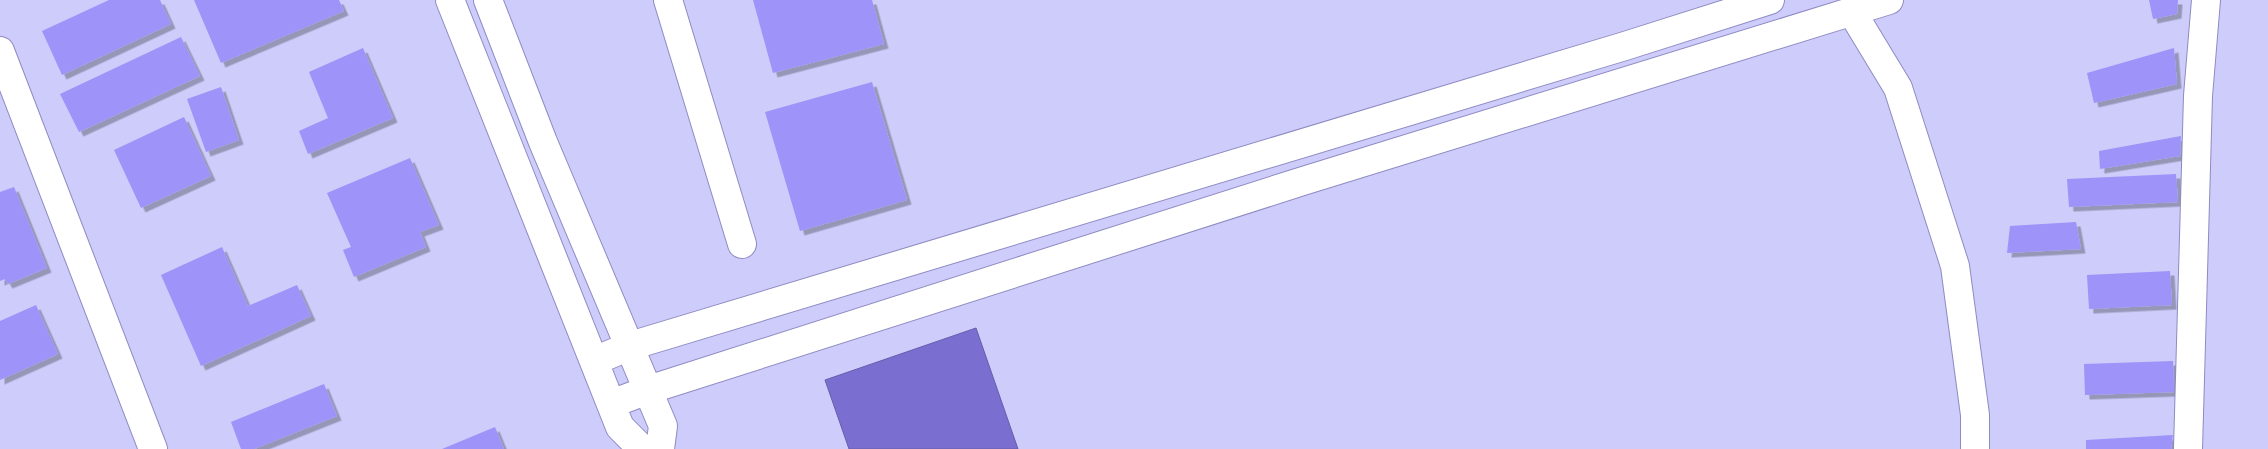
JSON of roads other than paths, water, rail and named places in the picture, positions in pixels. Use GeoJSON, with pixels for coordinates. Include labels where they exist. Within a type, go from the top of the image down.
{"type":"FeatureCollection","features":[{"type":"Feature","properties":{"kind":"street"},"geometry":{"type":"LineString","coordinates":[[450,0],[620,427],[642,449]]}},
{"type":"Feature","properties":{"kind":"street"},"geometry":{"type":"LineString","coordinates":[[488,0],[543,142],[663,426],[660,449]]}},
{"type":"Feature","properties":{"kind":"street"},"geometry":{"type":"LineString","coordinates":[[668,0],[742,244]]}},
{"type":"Feature","properties":{"kind":"street"},"geometry":{"type":"LineString","coordinates":[[594,361],[630,346],[1616,49],[1770,0]]}},
{"type":"Feature","properties":{"kind":"street"},"geometry":{"type":"LineString","coordinates":[[611,404],[648,390],[1302,181],[1889,0]]}},
{"type":"Feature","properties":{"kind":"street"},"geometry":{"type":"LineString","coordinates":[[2188,449],[2198,96],[2206,0]]}},
{"type":"Feature","properties":{"kind":"street"},"geometry":{"type":"LineString","coordinates":[[1852,12],[1898,88],[1955,266],[1975,415],[1975,449]]}},
{"type":"Feature","properties":{"kind":"street"},"geometry":{"type":"LineString","coordinates":[[0,51],[153,449]]}}]}
